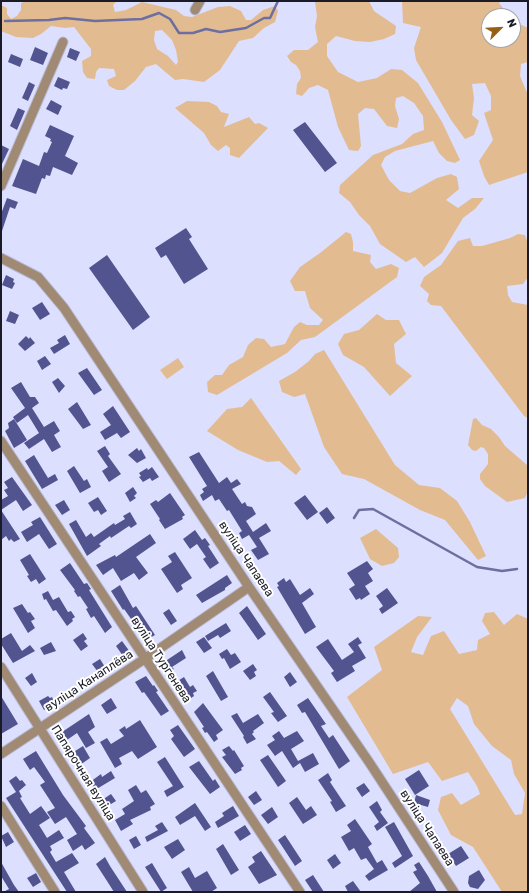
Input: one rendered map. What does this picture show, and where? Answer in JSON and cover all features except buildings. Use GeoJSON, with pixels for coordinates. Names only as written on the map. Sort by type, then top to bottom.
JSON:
{"type":"FeatureCollection","features":[{"type":"Feature","properties":{"kind":"street"},"geometry":{"type":"LineString","coordinates":[[195,10],[200,1]]}},
{"type":"Feature","properties":{"kind":"street"},"geometry":{"type":"LineString","coordinates":[[1,186],[63,42]]}},
{"type":"Feature","properties":{"kind":"street","name":"вуліца Чапаева"},"geometry":{"type":"LineString","coordinates":[[1,258],[38,277],[59,301],[249,587],[369,762],[454,892]]}},
{"type":"Feature","properties":{"kind":"street","name":"вуліца Тургенева"},"geometry":{"type":"LineString","coordinates":[[1,441],[300,892]]}},
{"type":"Feature","properties":{"kind":"street","name":"вуліца Канаплёва"},"geometry":{"type":"LineString","coordinates":[[1,754],[146,658],[249,587]]}},
{"type":"Feature","properties":{"kind":"street","name":"Папярочная вуліца"},"geometry":{"type":"LineString","coordinates":[[1,667],[144,892]]}},
{"type":"Feature","properties":{"kind":"street"},"geometry":{"type":"LineString","coordinates":[[1,806],[55,892]]}},
{"type":"Feature","properties":{"kind":"shaded area"},"geometry":{"type":"Polygon","coordinates":[[[26,1],[117,1],[113,5],[115,12],[126,10],[142,2],[176,10],[184,16],[192,17],[218,7],[230,6],[241,11],[246,20],[251,20],[263,10],[275,6],[278,11],[275,22],[264,28],[253,38],[239,41],[220,70],[204,82],[183,79],[175,80],[156,64],[146,67],[135,81],[124,90],[117,90],[109,86],[107,80],[116,76],[114,69],[99,68],[96,72],[95,79],[87,78],[83,72],[82,61],[91,56],[91,49],[74,27],[65,28],[51,26],[33,38],[16,37],[1,31],[1,5],[7,8],[7,14],[11,19],[17,16],[21,10],[21,3],[26,1]],[[162,30],[155,31],[154,40],[157,49],[168,56],[176,65],[178,62],[176,50],[172,40],[162,30]]]}},
{"type":"Feature","properties":{"kind":"shaded area"},"geometry":{"type":"Polygon","coordinates":[[[369,1],[374,11],[396,26],[395,34],[384,39],[370,42],[355,41],[336,36],[327,44],[327,56],[338,72],[358,82],[377,78],[391,69],[402,70],[418,83],[442,122],[460,160],[455,163],[447,161],[439,153],[433,141],[395,151],[385,157],[381,165],[389,180],[400,191],[410,193],[437,178],[451,174],[457,177],[459,189],[446,200],[458,208],[472,198],[484,198],[475,209],[463,218],[442,253],[424,267],[415,257],[406,262],[380,244],[370,226],[359,215],[350,202],[339,193],[340,185],[373,155],[402,144],[413,134],[424,130],[423,116],[414,103],[403,96],[396,98],[395,106],[399,119],[397,128],[387,126],[374,109],[365,108],[358,114],[361,146],[358,151],[349,150],[338,127],[328,90],[318,85],[309,88],[302,96],[296,94],[297,84],[301,78],[300,71],[287,56],[294,50],[308,50],[318,42],[315,27],[317,16],[315,2],[369,1]]]}},
{"type":"Feature","properties":{"kind":"shaded area"},"geometry":{"type":"Polygon","coordinates":[[[402,1],[502,1],[499,3],[503,8],[481,8],[481,48],[521,48],[521,25],[528,28],[528,62],[521,64],[520,76],[528,95],[528,172],[489,185],[479,161],[493,140],[484,113],[491,110],[491,96],[485,83],[472,84],[474,98],[472,115],[479,121],[474,135],[465,139],[451,120],[416,60],[414,48],[421,27],[403,23],[402,1]]]}},
{"type":"Feature","properties":{"kind":"shaded area"},"geometry":{"type":"Polygon","coordinates":[[[187,101],[209,102],[217,106],[221,112],[229,114],[224,127],[249,117],[255,124],[259,123],[268,128],[239,158],[230,155],[230,148],[226,145],[218,151],[211,145],[204,133],[175,108],[187,101]]]}},
{"type":"Feature","properties":{"kind":"shaded area"},"geometry":{"type":"Polygon","coordinates":[[[346,232],[351,234],[353,251],[371,255],[370,262],[376,269],[391,264],[399,268],[397,277],[315,337],[301,340],[287,353],[217,395],[208,392],[207,382],[215,375],[222,375],[229,365],[243,357],[248,345],[256,338],[264,339],[271,347],[285,344],[294,327],[300,322],[307,325],[319,325],[323,320],[310,308],[305,291],[295,291],[290,281],[300,267],[346,232]]]}},
{"type":"Feature","properties":{"kind":"shaded area"},"geometry":{"type":"Polygon","coordinates":[[[518,234],[525,235],[528,244],[528,277],[523,284],[507,286],[508,295],[512,302],[528,305],[528,418],[524,416],[441,306],[431,305],[427,301],[429,294],[420,286],[424,277],[441,265],[458,241],[470,238],[473,246],[482,246],[510,238],[518,234]]]}},
{"type":"Feature","properties":{"kind":"shaded area"},"geometry":{"type":"Polygon","coordinates":[[[377,314],[386,320],[399,320],[406,334],[394,344],[396,363],[412,376],[390,396],[364,367],[343,355],[338,344],[344,334],[359,330],[377,314]]]}},
{"type":"Feature","properties":{"kind":"shaded area"},"geometry":{"type":"Polygon","coordinates":[[[324,350],[395,465],[419,485],[440,488],[457,501],[470,522],[486,556],[478,560],[445,520],[420,510],[364,479],[342,474],[324,447],[305,394],[294,397],[282,392],[279,381],[295,372],[315,354],[324,350]]]}},
{"type":"Feature","properties":{"kind":"shaded area"},"geometry":{"type":"Polygon","coordinates":[[[178,358],[184,367],[167,379],[160,370],[178,358]]]}},
{"type":"Feature","properties":{"kind":"shaded area"},"geometry":{"type":"Polygon","coordinates":[[[251,398],[301,469],[296,475],[279,461],[267,462],[238,450],[207,431],[227,409],[242,407],[251,398]]]}},
{"type":"Feature","properties":{"kind":"shaded area"},"geometry":{"type":"Polygon","coordinates":[[[476,418],[482,425],[491,429],[505,446],[527,465],[528,491],[525,498],[507,502],[485,486],[480,479],[480,474],[488,464],[488,454],[484,448],[481,447],[476,451],[472,450],[468,445],[473,419],[476,418]]]}},
{"type":"Feature","properties":{"kind":"shaded area"},"geometry":{"type":"Polygon","coordinates":[[[376,529],[398,548],[399,557],[394,563],[382,566],[370,559],[360,538],[376,529]]]}},
{"type":"Feature","properties":{"kind":"shaded area"},"geometry":{"type":"Polygon","coordinates":[[[494,612],[504,625],[517,614],[528,619],[528,892],[502,892],[473,847],[451,835],[438,810],[441,797],[452,793],[461,805],[480,794],[468,772],[442,781],[428,762],[393,774],[347,697],[382,670],[374,647],[418,616],[432,617],[417,637],[411,652],[423,655],[431,636],[444,631],[459,654],[477,650],[478,640],[490,634],[482,621],[485,613],[494,612]],[[457,698],[450,709],[515,815],[522,814],[525,793],[514,774],[511,760],[492,746],[474,724],[468,706],[457,698]]]}},
{"type":"Feature","properties":{"kind":"waterway"},"geometry":{"type":"LineString","coordinates":[[5,21],[65,18],[95,21],[142,19],[159,13],[170,19],[179,33],[193,33],[206,29],[220,32],[246,28],[264,18],[270,18],[278,1]]}},
{"type":"Feature","properties":{"kind":"waterway"},"geometry":{"type":"LineString","coordinates":[[354,518],[359,510],[373,509],[477,567],[502,571],[517,569]]}}]}
